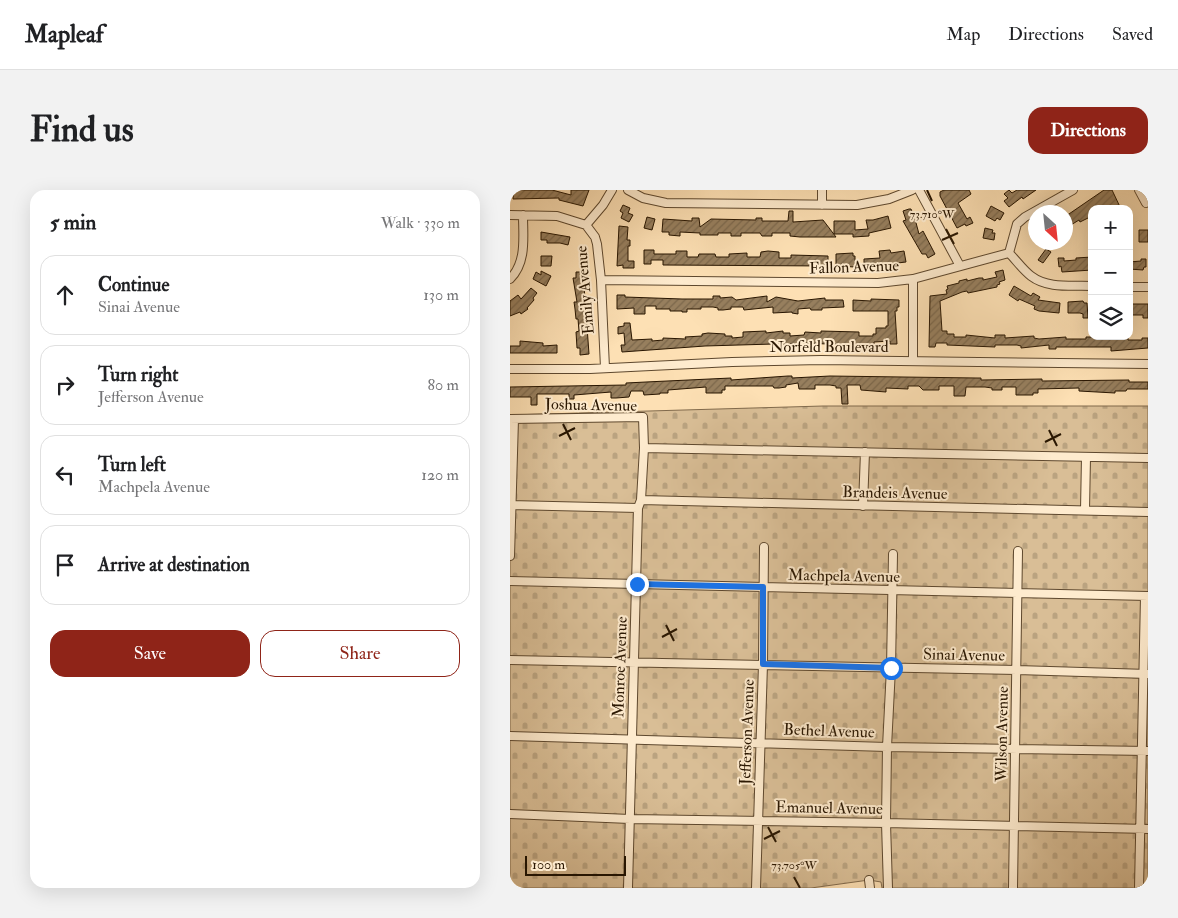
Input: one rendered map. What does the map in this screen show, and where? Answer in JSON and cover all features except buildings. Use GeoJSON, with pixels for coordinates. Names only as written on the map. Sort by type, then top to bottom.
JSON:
{"type":"FeatureCollection","features":[{"type":"Feature","properties":{"kind":"street","name":"Emily Avenue"},"geometry":{"type":"LineString","coordinates":[[605,368],[601,280],[597,244],[592,232],[586,225],[603,205],[612,190]]}},
{"type":"Feature","properties":{"kind":"street"},"geometry":{"type":"LineString","coordinates":[[628,190],[643,198],[666,203],[822,205],[871,204],[912,190]]}},
{"type":"Feature","properties":{"kind":"street"},"geometry":{"type":"LineString","coordinates":[[822,190],[822,205]]}},
{"type":"Feature","properties":{"kind":"street"},"geometry":{"type":"LineString","coordinates":[[919,190],[960,266]]}},
{"type":"Feature","properties":{"kind":"street"},"geometry":{"type":"LineString","coordinates":[[1073,190],[1025,217],[1017,224],[1009,253],[1031,276],[1044,283],[1088,286]]}},
{"type":"Feature","properties":{"kind":"street"},"geometry":{"type":"LineString","coordinates":[[1139,190],[1146,203]]}},
{"type":"Feature","properties":{"kind":"street"},"geometry":{"type":"LineString","coordinates":[[510,215],[557,216],[586,225]]}},
{"type":"Feature","properties":{"kind":"street"},"geometry":{"type":"LineString","coordinates":[[510,279],[516,273],[522,258],[523,215]]}},
{"type":"Feature","properties":{"kind":"street","name":"Fallon Avenue"},"geometry":{"type":"LineString","coordinates":[[601,280],[878,283],[913,279],[1009,253]]}},
{"type":"Feature","properties":{"kind":"street"},"geometry":{"type":"LineString","coordinates":[[913,279],[913,361]]}},
{"type":"Feature","properties":{"kind":"street"},"geometry":{"type":"LineString","coordinates":[[1133,287],[1148,287]]}},
{"type":"Feature","properties":{"kind":"street","name":"Norfeld Boulevard"},"geometry":{"type":"LineString","coordinates":[[510,369],[605,368],[821,360],[1148,364]]}},
{"type":"Feature","properties":{"kind":"street","name":"Joshua Avenue"},"geometry":{"type":"LineString","coordinates":[[512,419],[643,417],[644,448]]}},
{"type":"Feature","properties":{"kind":"street"},"geometry":{"type":"LineString","coordinates":[[510,556],[512,419]]}},
{"type":"Feature","properties":{"kind":"street"},"geometry":{"type":"LineString","coordinates":[[644,448],[1148,458]]}},
{"type":"Feature","properties":{"kind":"street","name":"Monroe Avenue"},"geometry":{"type":"LineString","coordinates":[[628,888],[634,662],[644,448]]}},
{"type":"Feature","properties":{"kind":"street"},"geometry":{"type":"LineString","coordinates":[[863,506],[865,452]]}},
{"type":"Feature","properties":{"kind":"street"},"geometry":{"type":"LineString","coordinates":[[1085,510],[1086,457]]}},
{"type":"Feature","properties":{"kind":"street","name":"Brandeis Avenue"},"geometry":{"type":"LineString","coordinates":[[510,505],[863,506],[1148,512]]}},
{"type":"Feature","properties":{"kind":"street","name":"Jefferson Avenue"},"geometry":{"type":"LineString","coordinates":[[756,888],[763,664],[764,547]]}},
{"type":"Feature","properties":{"kind":"street","name":"Wilson Avenue"},"geometry":{"type":"LineString","coordinates":[[1013,888],[1018,551]]}},
{"type":"Feature","properties":{"kind":"street"},"geometry":{"type":"LineString","coordinates":[[888,888],[886,822],[887,747],[891,668],[893,554]]}},
{"type":"Feature","properties":{"kind":"street","name":"Machpela Avenue"},"geometry":{"type":"LineString","coordinates":[[510,580],[1147,596]]}},
{"type":"Feature","properties":{"kind":"street"},"geometry":{"type":"LineString","coordinates":[[1139,888],[1144,829],[1147,596]]}},
{"type":"Feature","properties":{"kind":"street","name":"Sinai Avenue"},"geometry":{"type":"LineString","coordinates":[[510,660],[763,664],[1146,674]]}},
{"type":"Feature","properties":{"kind":"street","name":"Bethel Avenue"},"geometry":{"type":"LineString","coordinates":[[510,736],[887,747],[1145,751]]}},
{"type":"Feature","properties":{"kind":"street","name":"Emanuel Avenue"},"geometry":{"type":"LineString","coordinates":[[510,814],[630,819],[886,822],[1144,829]]}},
{"type":"Feature","properties":{"kind":"green space"},"geometry":{"type":"Polygon","coordinates":[[[823,406],[1148,406],[1148,888],[882,888],[881,882],[869,880],[811,888],[510,888],[510,415],[823,406]]]}},
{"type":"Feature","properties":{"kind":"route"},"geometry":{"type":"LineString","coordinates":[[637,584],[763,587],[763,664],[891,668]]}}]}
